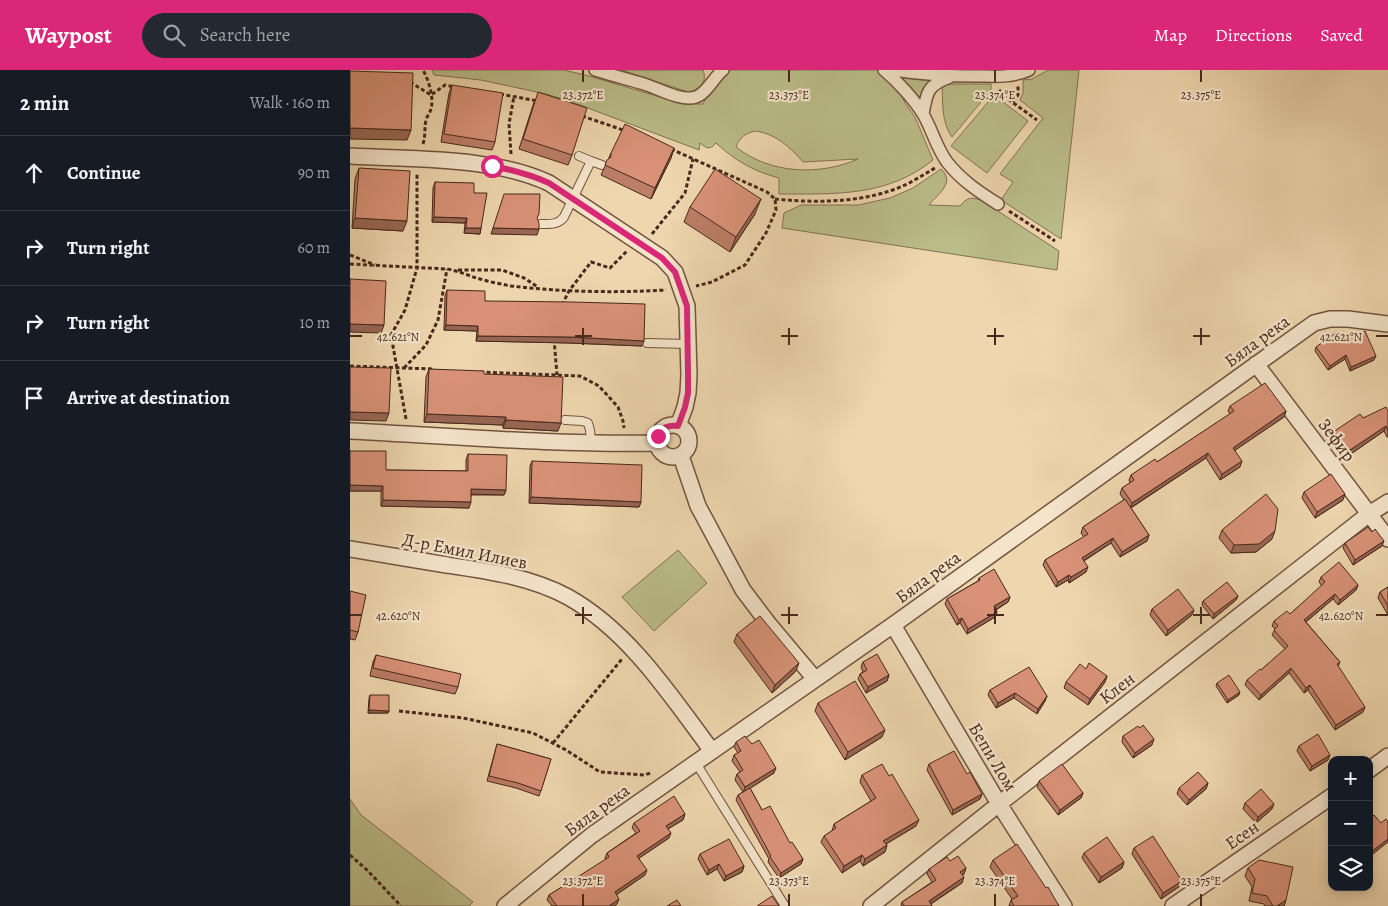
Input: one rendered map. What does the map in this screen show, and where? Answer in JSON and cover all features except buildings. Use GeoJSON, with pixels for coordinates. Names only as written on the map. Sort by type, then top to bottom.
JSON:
{"type":"FeatureCollection","features":[{"type":"Feature","properties":{"kind":"street"},"geometry":{"type":"LineString","coordinates":[[595,70],[644,84],[678,97],[689,98],[703,93],[723,70]]}},
{"type":"Feature","properties":{"kind":"street"},"geometry":{"type":"LineString","coordinates":[[884,70],[923,114],[947,162],[974,188],[998,204]]}},
{"type":"Feature","properties":{"kind":"street"},"geometry":{"type":"LineString","coordinates":[[893,70],[952,76],[1016,75],[1029,70]]}},
{"type":"Feature","properties":{"kind":"street"},"geometry":{"type":"LineString","coordinates":[[923,114],[930,88],[938,81],[952,76]]}},
{"type":"Feature","properties":{"kind":"street"},"geometry":{"type":"LineString","coordinates":[[350,156],[468,162],[533,176],[549,183],[662,258],[675,272],[687,306],[688,393],[678,426]]}},
{"type":"Feature","properties":{"kind":"street","name":"Бяла река"},"geometry":{"type":"LineString","coordinates":[[505,906],[592,835],[893,625],[1314,323],[1330,319],[1348,319],[1388,324]]}},
{"type":"Feature","properties":{"kind":"street","name":"Зефир"},"geometry":{"type":"LineString","coordinates":[[1256,364],[1388,539]]}},
{"type":"Feature","properties":{"kind":"street"},"geometry":{"type":"LineString","coordinates":[[678,426],[688,434],[689,446],[681,456],[668,457],[658,449],[658,436],[660,431],[666,427],[678,426]]}},
{"type":"Feature","properties":{"kind":"street"},"geometry":{"type":"LineString","coordinates":[[350,431],[591,443],[657,442]]}},
{"type":"Feature","properties":{"kind":"street"},"geometry":{"type":"LineString","coordinates":[[681,456],[698,506],[743,590],[815,679]]}},
{"type":"Feature","properties":{"kind":"street","name":"Клен"},"geometry":{"type":"LineString","coordinates":[[871,906],[1369,514],[1388,502]]}},
{"type":"Feature","properties":{"kind":"street","name":"Д-р Емил Илиев"},"geometry":{"type":"LineString","coordinates":[[350,549],[493,572],[531,582],[567,597],[598,617],[621,638],[676,702],[712,751]]}},
{"type":"Feature","properties":{"kind":"street","name":"Бепи Лом"},"geometry":{"type":"LineString","coordinates":[[893,625],[999,804],[1064,906]]}},
{"type":"Feature","properties":{"kind":"street"},"geometry":{"type":"LineString","coordinates":[[1373,767],[1388,756]]}},
{"type":"Feature","properties":{"kind":"street","name":"Есен"},"geometry":{"type":"LineString","coordinates":[[1173,906],[1328,799]]}},
{"type":"Feature","properties":{"kind":"lane"},"geometry":{"type":"LineString","coordinates":[[579,156],[602,165]]}},
{"type":"Feature","properties":{"kind":"lane"},"geometry":{"type":"LineString","coordinates":[[541,224],[556,224],[561,221],[591,161]]}},
{"type":"Feature","properties":{"kind":"lane"},"geometry":{"type":"LineString","coordinates":[[647,343],[688,344]]}},
{"type":"Feature","properties":{"kind":"lane"},"geometry":{"type":"LineString","coordinates":[[565,420],[582,420],[588,423],[591,443]]}},
{"type":"Feature","properties":{"kind":"lane"},"geometry":{"type":"LineString","coordinates":[[696,763],[785,906]]}},
{"type":"Feature","properties":{"kind":"path"},"geometry":{"type":"LineString","coordinates":[[409,434],[391,335],[405,310],[417,268],[417,160],[426,136],[426,121],[431,110],[428,81],[423,70]]}},
{"type":"Feature","properties":{"kind":"path"},"geometry":{"type":"LineString","coordinates":[[998,76],[997,83],[1000,92],[1037,120]]}},
{"type":"Feature","properties":{"kind":"path"},"geometry":{"type":"LineString","coordinates":[[512,170],[509,124],[514,96]]}},
{"type":"Feature","properties":{"kind":"path"},"geometry":{"type":"LineString","coordinates":[[561,308],[569,291],[591,262],[610,268],[636,240],[652,234],[685,193],[693,159]]}},
{"type":"Feature","properties":{"kind":"path"},"geometry":{"type":"LineString","coordinates":[[775,199],[817,201],[862,198],[881,194],[900,187],[947,162]]}},
{"type":"Feature","properties":{"kind":"path"},"geometry":{"type":"LineString","coordinates":[[998,204],[1055,241]]}},
{"type":"Feature","properties":{"kind":"path"},"geometry":{"type":"LineString","coordinates":[[350,255],[377,265]]}},
{"type":"Feature","properties":{"kind":"path"},"geometry":{"type":"LineString","coordinates":[[404,368],[426,345],[438,320],[447,269]]}},
{"type":"Feature","properties":{"kind":"path"},"geometry":{"type":"LineString","coordinates":[[455,270],[502,270],[524,278],[540,288]]}},
{"type":"Feature","properties":{"kind":"path"},"geometry":{"type":"LineString","coordinates":[[553,333],[557,375]]}},
{"type":"Feature","properties":{"kind":"path"},"geometry":{"type":"LineString","coordinates":[[350,366],[441,370]]}},
{"type":"Feature","properties":{"kind":"path"},"geometry":{"type":"LineString","coordinates":[[478,372],[580,376],[599,386],[618,407],[624,421],[625,443]]}},
{"type":"Feature","properties":{"kind":"path"},"geometry":{"type":"LineString","coordinates":[[494,381],[497,372]]}},
{"type":"Feature","properties":{"kind":"path"},"geometry":{"type":"LineString","coordinates":[[553,743],[630,648]]}},
{"type":"Feature","properties":{"kind":"path"},"geometry":{"type":"LineString","coordinates":[[399,711],[463,718],[533,733],[566,750],[600,772],[644,775],[652,773]]}},
{"type":"Feature","properties":{"kind":"path"},"geometry":{"type":"LineString","coordinates":[[350,856],[367,870],[402,906]]}},
{"type":"Feature","properties":{"kind":"green space"},"geometry":{"type":"Polygon","coordinates":[[[432,70],[564,70],[684,104],[703,104],[714,85],[731,70],[877,70],[900,92],[915,117],[933,160],[897,181],[879,187],[840,193],[779,194],[779,178],[745,165],[716,143],[712,147],[707,148],[700,143],[699,150],[546,94],[481,80],[434,75],[432,70]],[[756,131],[746,134],[741,138],[736,147],[764,163],[795,170],[827,168],[858,159],[803,162],[782,142],[756,131]]]}},
{"type":"Feature","properties":{"kind":"green space"},"geometry":{"type":"Polygon","coordinates":[[[621,70],[703,70],[704,78],[702,85],[688,92],[621,70]]]}},
{"type":"Feature","properties":{"kind":"green space"},"geometry":{"type":"Polygon","coordinates":[[[1048,70],[1079,70],[1061,239],[1001,200],[1013,182],[1000,174],[1043,118],[1020,100],[1023,93],[1023,80],[1032,79],[1048,70]]]}},
{"type":"Feature","properties":{"kind":"green space"},"geometry":{"type":"Polygon","coordinates":[[[899,76],[931,80],[923,88],[919,99],[910,86],[899,76]]]}},
{"type":"Feature","properties":{"kind":"green space"},"geometry":{"type":"Polygon","coordinates":[[[942,84],[991,84],[991,90],[952,137],[944,118],[942,84]]]}},
{"type":"Feature","properties":{"kind":"green space"},"geometry":{"type":"Polygon","coordinates":[[[994,95],[1028,121],[987,173],[951,146],[994,95]]]}},
{"type":"Feature","properties":{"kind":"green space"},"geometry":{"type":"Polygon","coordinates":[[[941,169],[946,176],[946,184],[929,205],[960,206],[969,198],[981,200],[1059,251],[1057,270],[782,228],[784,213],[801,205],[858,205],[890,198],[913,188],[941,169]]]}},
{"type":"Feature","properties":{"kind":"green space"},"geometry":{"type":"Polygon","coordinates":[[[678,550],[707,583],[654,631],[622,597],[678,550]]]}},
{"type":"Feature","properties":{"kind":"green space"},"geometry":{"type":"Polygon","coordinates":[[[350,799],[361,815],[473,902],[469,906],[350,906],[350,799]]]}},
{"type":"Feature","properties":{"kind":"route"},"geometry":{"type":"LineString","coordinates":[[492,166],[533,176],[549,183],[662,258],[675,272],[687,306],[688,393],[678,426],[666,427],[660,431],[658,436]]}}]}
